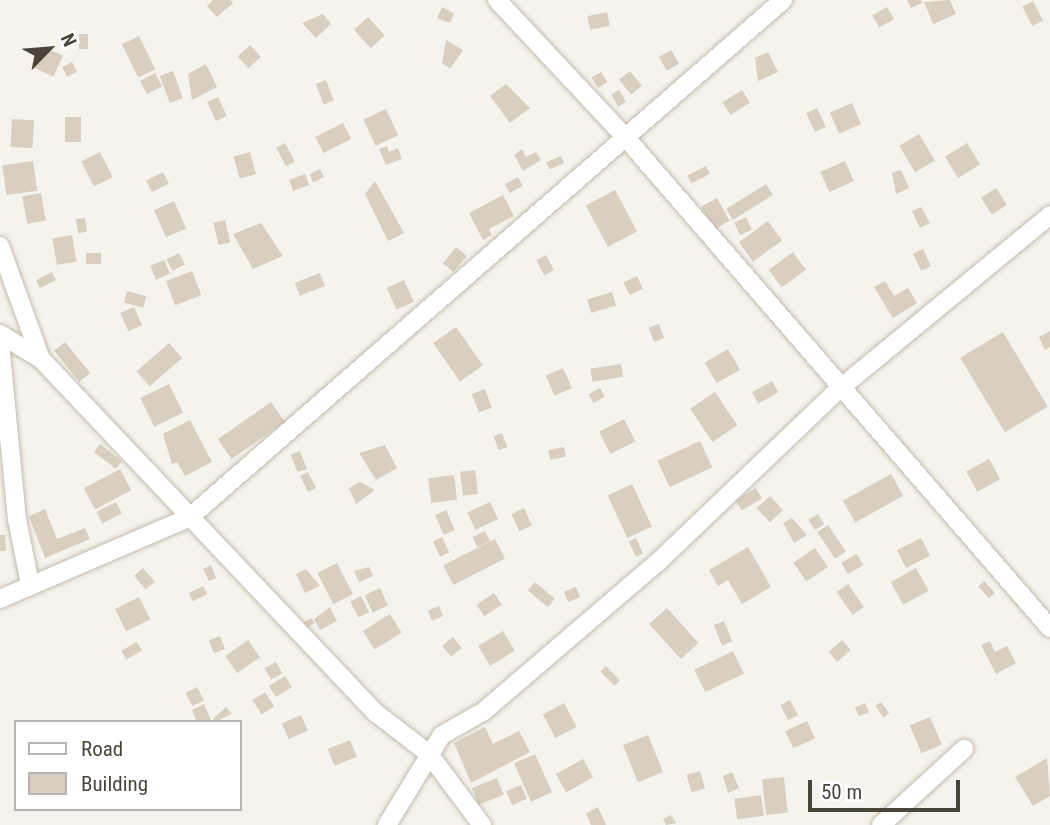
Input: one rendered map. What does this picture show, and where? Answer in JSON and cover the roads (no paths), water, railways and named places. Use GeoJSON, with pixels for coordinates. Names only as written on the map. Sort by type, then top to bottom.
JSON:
{"type":"FeatureCollection","features":[{"type":"Feature","properties":{"kind":"street"},"geometry":{"type":"LineString","coordinates":[[498,0],[626,138],[838,390],[1050,628]]}},
{"type":"Feature","properties":{"kind":"street"},"geometry":{"type":"LineString","coordinates":[[0,599],[190,517],[783,0]]}},
{"type":"Feature","properties":{"kind":"street"},"geometry":{"type":"LineString","coordinates":[[387,825],[442,735],[484,711],[657,562],[838,390],[1050,215]]}},
{"type":"Feature","properties":{"kind":"street"},"geometry":{"type":"LineString","coordinates":[[0,246],[41,359]]}},
{"type":"Feature","properties":{"kind":"street"},"geometry":{"type":"LineString","coordinates":[[0,334],[41,359],[376,713],[429,754],[482,825]]}},
{"type":"Feature","properties":{"kind":"street"},"geometry":{"type":"LineString","coordinates":[[0,343],[17,519],[30,584]]}},
{"type":"Feature","properties":{"kind":"street"},"geometry":{"type":"LineString","coordinates":[[881,825],[964,748]]}}]}
